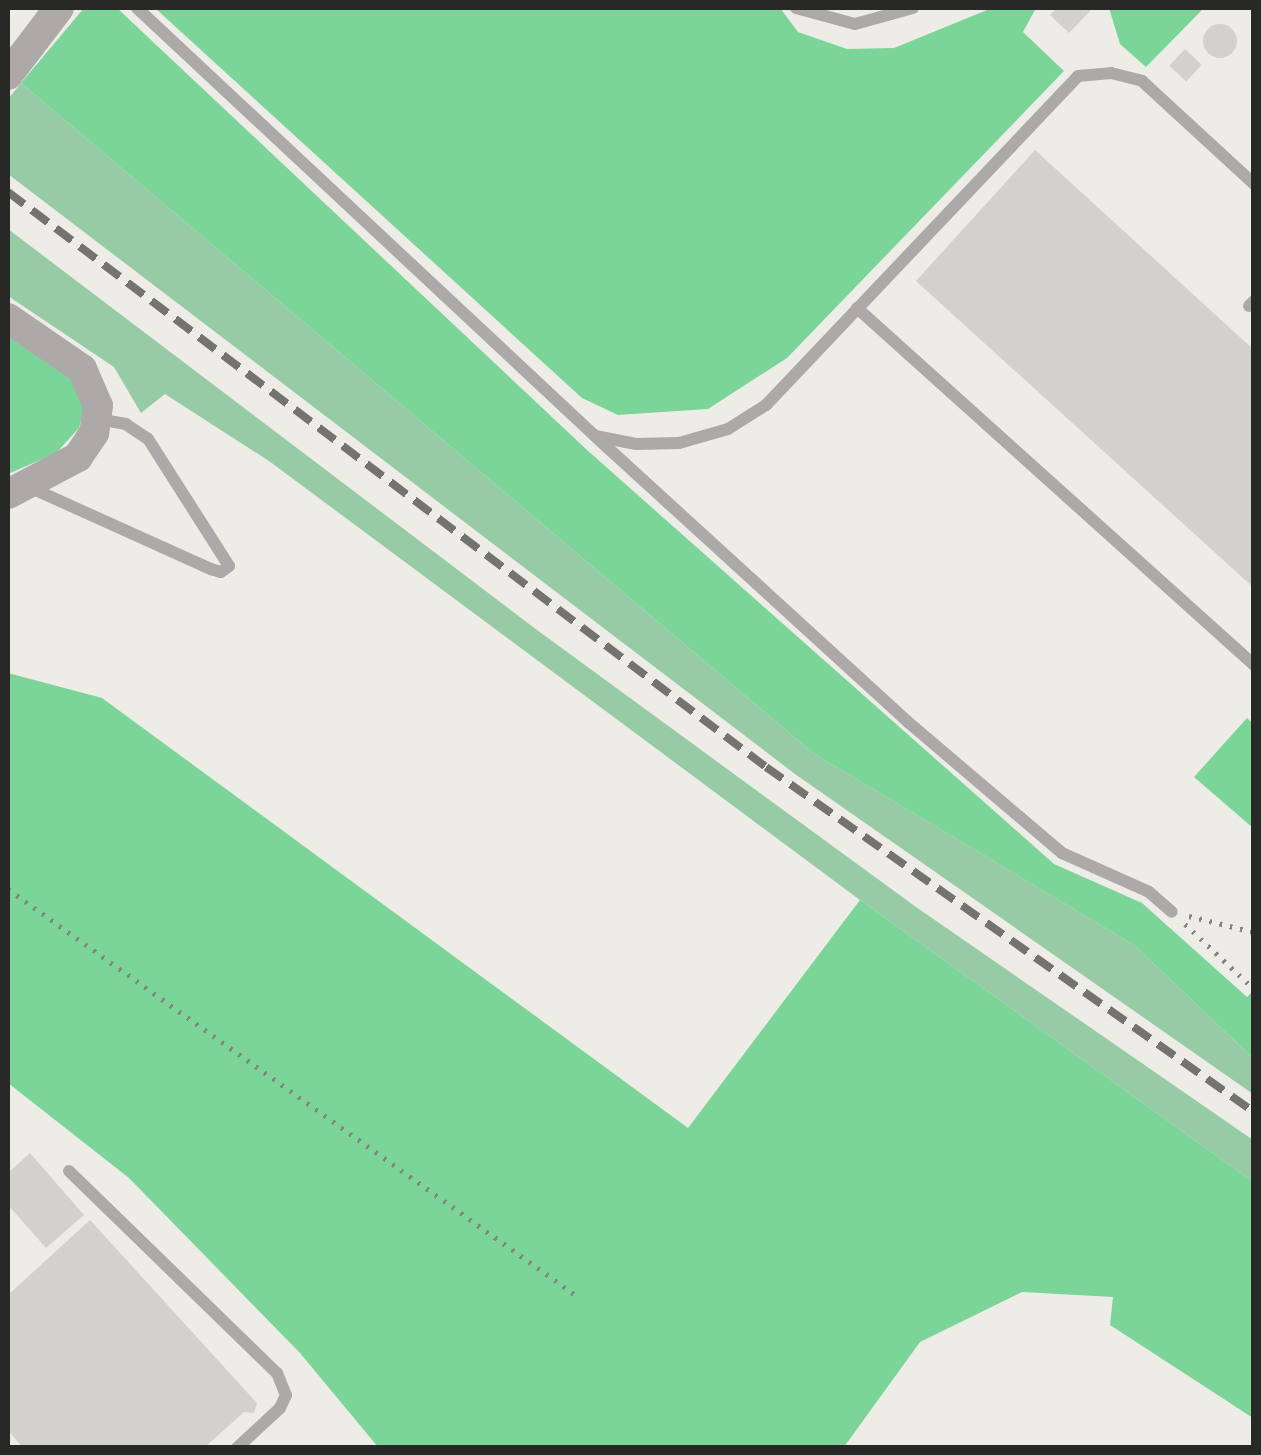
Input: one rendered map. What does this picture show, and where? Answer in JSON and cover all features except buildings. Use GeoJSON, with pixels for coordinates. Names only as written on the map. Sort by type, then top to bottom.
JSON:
{"type":"FeatureCollection","features":[{"type":"Feature","properties":{"kind":"street"},"geometry":{"type":"LineString","coordinates":[[8,75],[59,8]]}},
{"type":"Feature","properties":{"kind":"street"},"geometry":{"type":"LineString","coordinates":[[8,318],[82,370],[95,392],[98,419],[78,457],[16,490]]}},
{"type":"Feature","properties":{"kind":"lane"},"geometry":{"type":"LineString","coordinates":[[137,8],[908,722],[1062,853],[1149,892],[1172,912]]}},
{"type":"Feature","properties":{"kind":"lane"},"geometry":{"type":"LineString","coordinates":[[796,8],[854,24],[914,8]]}},
{"type":"Feature","properties":{"kind":"lane"},"geometry":{"type":"LineString","coordinates":[[596,436],[679,443],[728,429],[766,405],[1078,76],[1112,73],[1142,81],[1254,184]]}},
{"type":"Feature","properties":{"kind":"lane"},"geometry":{"type":"LineString","coordinates":[[857,308],[1254,665]]}},
{"type":"Feature","properties":{"kind":"lane"},"geometry":{"type":"LineString","coordinates":[[16,490],[211,569],[221,572],[228,566],[148,439],[126,424],[98,419]]}},
{"type":"Feature","properties":{"kind":"lane"},"geometry":{"type":"LineString","coordinates":[[70,1172],[277,1373],[286,1394],[280,1408],[236,1448]]}},
{"type":"Feature","properties":{"kind":"path"},"geometry":{"type":"LineString","coordinates":[[8,888],[577,1296]]}},
{"type":"Feature","properties":{"kind":"path"},"geometry":{"type":"LineString","coordinates":[[1172,912],[1254,932]]}},
{"type":"Feature","properties":{"kind":"path"},"geometry":{"type":"LineString","coordinates":[[1172,912],[1254,989]]}},
{"type":"Feature","properties":{"kind":"green space"},"geometry":{"type":"Polygon","coordinates":[[[84,8],[117,8],[587,450],[1054,864],[1142,903],[1247,997],[1253,991],[1253,1058],[1134,945],[813,753],[21,83],[84,8]]]}},
{"type":"Feature","properties":{"kind":"green space"},"geometry":{"type":"Polygon","coordinates":[[[155,8],[780,8],[798,32],[847,49],[894,48],[992,8],[1036,8],[1023,32],[1064,71],[787,358],[708,409],[618,415],[582,398],[155,8]]]}},
{"type":"Feature","properties":{"kind":"green space"},"geometry":{"type":"Polygon","coordinates":[[[1109,8],[1204,8],[1146,67],[1120,44],[1109,8]]]}},
{"type":"Feature","properties":{"kind":"green space"},"geometry":{"type":"Polygon","coordinates":[[[21,83],[813,753],[1134,945],[1253,1058],[1253,1094],[795,774],[8,174],[8,99],[21,83]]]}},
{"type":"Feature","properties":{"kind":"green space"},"geometry":{"type":"Polygon","coordinates":[[[8,229],[537,630],[916,907],[1253,1140],[1253,1182],[860,900],[269,461],[165,394],[141,413],[114,367],[8,296],[8,229]]]}},
{"type":"Feature","properties":{"kind":"green space"},"geometry":{"type":"Polygon","coordinates":[[[8,328],[62,365],[85,405],[79,428],[56,453],[8,474],[8,328]]]}},
{"type":"Feature","properties":{"kind":"green space"},"geometry":{"type":"Polygon","coordinates":[[[8,673],[102,698],[688,1128],[860,900],[1253,1182],[1253,1418],[1110,1325],[1113,1297],[1022,1292],[920,1342],[844,1447],[378,1447],[300,1353],[129,1178],[8,1083],[8,673]]]}},
{"type":"Feature","properties":{"kind":"green space"},"geometry":{"type":"Polygon","coordinates":[[[1247,718],[1253,724],[1253,828],[1194,777],[1247,718]]]}},
{"type":"Feature","properties":{"kind":"railway"},"geometry":{"type":"LineString","coordinates":[[8,192],[766,767],[1254,1112]]}}]}
